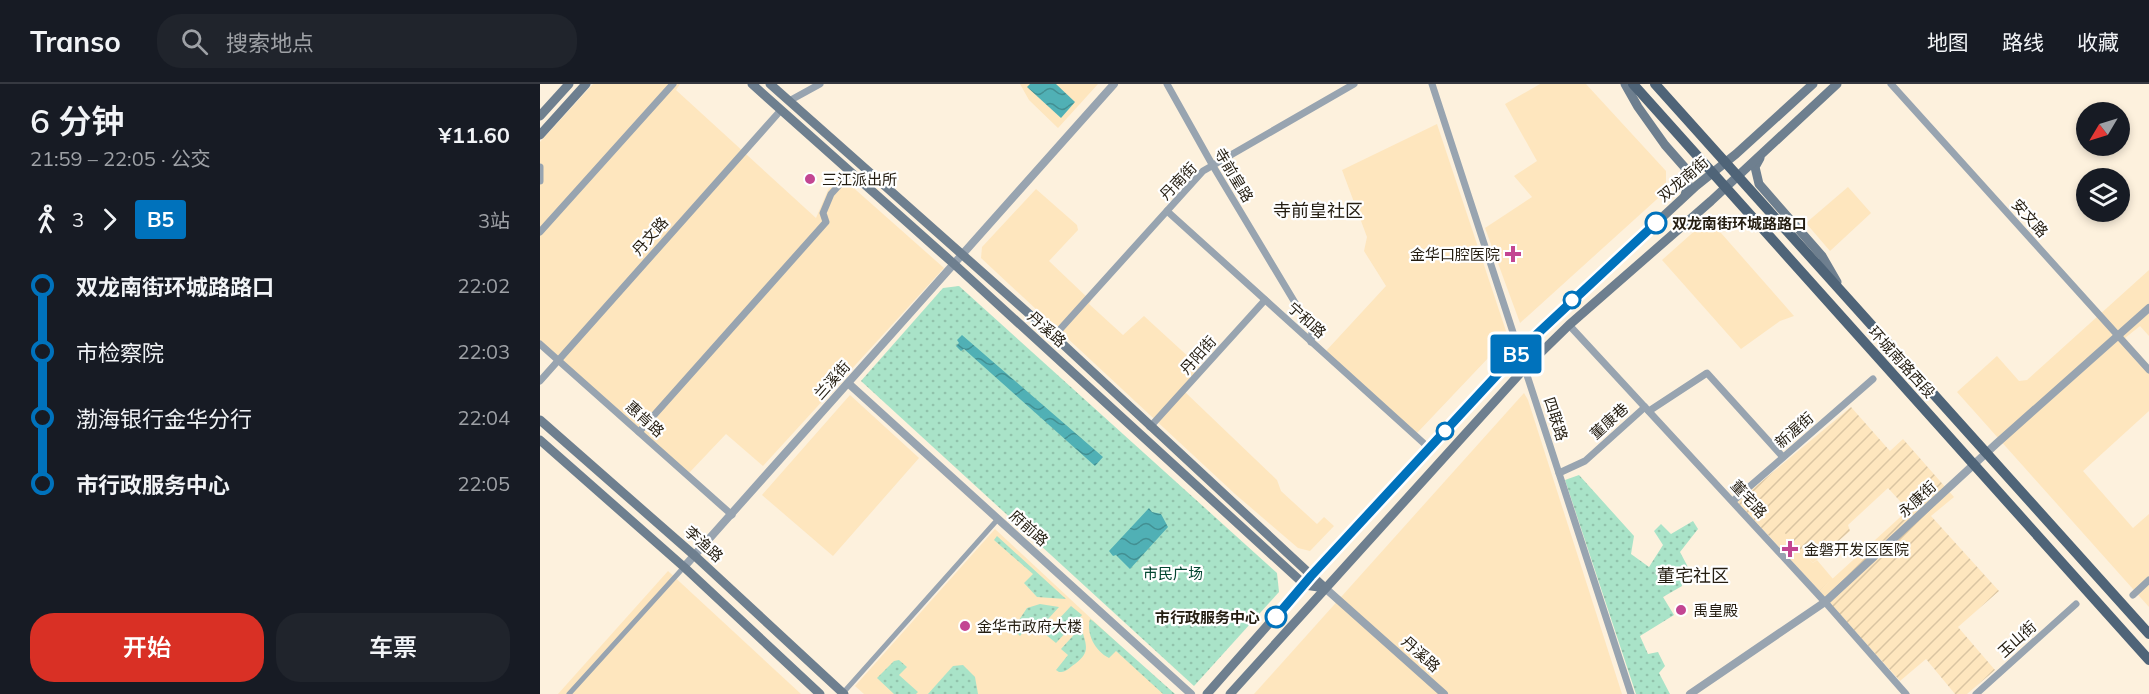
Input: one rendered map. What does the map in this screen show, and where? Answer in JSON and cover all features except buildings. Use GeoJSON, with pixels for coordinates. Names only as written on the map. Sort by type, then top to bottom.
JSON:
{"type":"FeatureCollection","features":[{"type":"Feature","properties":{"kind":"main road"},"geometry":{"type":"LineString","coordinates":[[540,116],[569,84]]}},
{"type":"Feature","properties":{"kind":"main road"},"geometry":{"type":"LineString","coordinates":[[540,135],[586,84]]}},
{"type":"Feature","properties":{"kind":"main road","name":"丹溪路"},"geometry":{"type":"LineString","coordinates":[[752,84],[954,264],[1305,585]]}},
{"type":"Feature","properties":{"kind":"main road","name":"丹溪路"},"geometry":{"type":"LineString","coordinates":[[770,84],[1054,336],[1325,588]]}},
{"type":"Feature","properties":{"kind":"main road"},"geometry":{"type":"LineString","coordinates":[[1625,84],[1665,145],[1687,170],[1688,186],[1685,197]]}},
{"type":"Feature","properties":{"kind":"main road","name":"环城南路西段"},"geometry":{"type":"LineString","coordinates":[[1633,84],[2149,660]]}},
{"type":"Feature","properties":{"kind":"main road","name":"环城南路西段"},"geometry":{"type":"LineString","coordinates":[[1655,84],[2149,634]]}},
{"type":"Feature","properties":{"kind":"main road","name":"双龙南街"},"geometry":{"type":"LineString","coordinates":[[1207,694],[1311,576],[1520,350],[1685,197],[1813,84]]}},
{"type":"Feature","properties":{"kind":"main road"},"geometry":{"type":"LineString","coordinates":[[1230,694],[1525,368],[1569,325],[1837,84]]}},
{"type":"Feature","properties":{"kind":"main road"},"geometry":{"type":"LineString","coordinates":[[1763,152],[1755,167],[1760,184],[1822,256],[1842,293]]}},
{"type":"Feature","properties":{"kind":"main road","name":"李渔路"},"geometry":{"type":"LineString","coordinates":[[540,420],[695,556],[843,693]]}},
{"type":"Feature","properties":{"kind":"main road","name":"李渔路"},"geometry":{"type":"LineString","coordinates":[[540,440],[684,567],[820,694]]}},
{"type":"Feature","properties":{"kind":"main road"},"geometry":{"type":"LineString","coordinates":[[1305,585],[1325,588]]}},
{"type":"Feature","properties":{"kind":"street"},"geometry":{"type":"LineString","coordinates":[[540,232],[673,84]]}},
{"type":"Feature","properties":{"kind":"street"},"geometry":{"type":"LineString","coordinates":[[789,101],[819,84]]}},
{"type":"Feature","properties":{"kind":"street","name":"兰溪街"},"geometry":{"type":"LineString","coordinates":[[569,694],[732,515],[1114,84]]}},
{"type":"Feature","properties":{"kind":"street","name":"寺前皇路"},"geometry":{"type":"LineString","coordinates":[[1167,84],[1213,166],[1312,331],[1311,342]]}},
{"type":"Feature","properties":{"kind":"street","name":"丹南街"},"geometry":{"type":"LineString","coordinates":[[1054,336],[1203,171],[1354,84]]}},
{"type":"Feature","properties":{"kind":"street","name":"四联路"},"geometry":{"type":"LineString","coordinates":[[1432,84],[1631,694]]}},
{"type":"Feature","properties":{"kind":"street","name":"安文路"},"geometry":{"type":"LineString","coordinates":[[1891,84],[2149,370]]}},
{"type":"Feature","properties":{"kind":"street","name":"丹文路"},"geometry":{"type":"LineString","coordinates":[[540,381],[781,110]]}},
{"type":"Feature","properties":{"kind":"street"},"geometry":{"type":"LineString","coordinates":[[540,167],[540,181]]}},
{"type":"Feature","properties":{"kind":"street"},"geometry":{"type":"LineString","coordinates":[[639,432],[826,222],[823,213],[831,194],[851,172]]}},
{"type":"Feature","properties":{"kind":"street","name":"宁和路"},"geometry":{"type":"LineString","coordinates":[[1167,211],[1429,448]]}},
{"type":"Feature","properties":{"kind":"street","name":"丹阳街"},"geometry":{"type":"LineString","coordinates":[[1150,427],[1265,300]]}},
{"type":"Feature","properties":{"kind":"street","name":"永康街"},"geometry":{"type":"LineString","coordinates":[[1690,694],[1825,602],[1985,453],[2149,308]]}},
{"type":"Feature","properties":{"kind":"street","name":"董宅路"},"geometry":{"type":"LineString","coordinates":[[1569,325],[1733,501],[1906,694]]}},
{"type":"Feature","properties":{"kind":"street","name":"惠肯路"},"geometry":{"type":"LineString","coordinates":[[540,344],[732,515]]}},
{"type":"Feature","properties":{"kind":"street","name":"董康巷"},"geometry":{"type":"LineString","coordinates":[[1559,473],[1585,461],[1647,409],[1707,373],[1783,457]]}},
{"type":"Feature","properties":{"kind":"street","name":"新渥街"},"geometry":{"type":"LineString","coordinates":[[1733,501],[1873,379]]}},
{"type":"Feature","properties":{"kind":"street","name":"府前路"},"geometry":{"type":"LineString","coordinates":[[848,382],[1191,694]]}},
{"type":"Feature","properties":{"kind":"street"},"geometry":{"type":"LineString","coordinates":[[843,693],[998,519]]}},
{"type":"Feature","properties":{"kind":"street"},"geometry":{"type":"LineString","coordinates":[[2133,595],[2149,580]]}},
{"type":"Feature","properties":{"kind":"street","name":"丹溪路"},"geometry":{"type":"LineString","coordinates":[[1325,588],[1444,694]]}},
{"type":"Feature","properties":{"kind":"street","name":"玉山街"},"geometry":{"type":"LineString","coordinates":[[1976,694],[2076,604]]}},
{"type":"Feature","properties":{"kind":"shaded area"},"geometry":{"type":"Polygon","coordinates":[[[593,84],[680,84],[676,90],[816,218],[828,190],[839,175],[944,268],[763,466],[726,434],[689,473],[540,340],[540,142],[593,84]]]}},
{"type":"Feature","properties":{"kind":"shaded area"},"geometry":{"type":"Polygon","coordinates":[[[1020,84],[1098,84],[1058,128],[1029,100],[1020,84]]]}},
{"type":"Feature","properties":{"kind":"shaded area"},"geometry":{"type":"Polygon","coordinates":[[[1540,84],[1586,84],[1666,171],[1666,191],[1520,323],[1485,228],[1532,197],[1514,176],[1537,161],[1505,104],[1540,84]]]}},
{"type":"Feature","properties":{"kind":"shaded area"},"geometry":{"type":"Polygon","coordinates":[[[1437,124],[1508,337],[1417,433],[1326,351],[1386,286],[1364,251],[1367,237],[1342,170],[1437,124]]]}},
{"type":"Feature","properties":{"kind":"shaded area"},"geometry":{"type":"Polygon","coordinates":[[[1848,187],[1871,213],[1830,251],[1806,223],[1848,187]]]}},
{"type":"Feature","properties":{"kind":"shaded area"},"geometry":{"type":"Polygon","coordinates":[[[1036,189],[1077,225],[1078,230],[1049,261],[1091,301],[1089,304],[1123,335],[1144,316],[1204,371],[1185,392],[1277,480],[1281,491],[1317,524],[1324,517],[1334,526],[1310,551],[1298,548],[1235,494],[981,258],[982,247],[1036,189]]]}},
{"type":"Feature","properties":{"kind":"shaded area"},"geometry":{"type":"Polygon","coordinates":[[[1714,225],[1794,316],[1780,321],[1741,349],[1662,260],[1699,227],[1714,225]]]}},
{"type":"Feature","properties":{"kind":"shaded area"},"geometry":{"type":"Polygon","coordinates":[[[2149,270],[2149,336],[2140,326],[2125,338],[2149,365],[2149,411],[2083,471],[2133,528],[2149,514],[2149,607],[1957,392],[1997,356],[2019,381],[2027,380],[2149,270]]]}},
{"type":"Feature","properties":{"kind":"shaded area"},"geometry":{"type":"Polygon","coordinates":[[[1524,393],[1622,694],[1254,694],[1524,393]]]}},
{"type":"Feature","properties":{"kind":"shaded area"},"geometry":{"type":"Polygon","coordinates":[[[850,395],[919,458],[833,556],[762,495],[850,395]]]}},
{"type":"Feature","properties":{"kind":"shaded area"},"geometry":{"type":"Polygon","coordinates":[[[1851,407],[1890,451],[1903,439],[1954,497],[1931,516],[1999,591],[1958,627],[1995,670],[1967,694],[1955,694],[1926,659],[1900,681],[1819,591],[1908,510],[1888,488],[1848,525],[1850,531],[1813,563],[1781,529],[1770,537],[1737,502],[1851,407]]]}},
{"type":"Feature","properties":{"kind":"shaded area","name":"金磐开发区医院"},"geometry":{"type":"Polygon","coordinates":[[[1781,528],[1813,563],[1817,560],[1833,579],[1819,591],[1770,537],[1781,528]]]}},
{"type":"Feature","properties":{"kind":"shaded area"},"geometry":{"type":"Polygon","coordinates":[[[995,529],[1172,694],[864,694],[855,686],[995,529]]]}},
{"type":"Feature","properties":{"kind":"shaded area"},"geometry":{"type":"Polygon","coordinates":[[[668,571],[801,694],[558,694],[668,571]]]}},
{"type":"Feature","properties":{"kind":"green space","name":"市民广场"},"geometry":{"type":"Polygon","coordinates":[[[959,286],[1277,573],[1279,592],[1194,686],[861,381],[943,288],[959,286]]]}},
{"type":"Feature","properties":{"kind":"green space"},"geometry":{"type":"Polygon","coordinates":[[[1579,475],[1634,536],[1631,554],[1649,567],[1663,545],[1654,531],[1661,524],[1671,534],[1693,521],[1698,529],[1680,552],[1690,571],[1681,578],[1682,586],[1663,597],[1674,615],[1640,636],[1648,654],[1658,652],[1665,666],[1659,673],[1670,694],[1636,694],[1565,480],[1579,475]]]}},
{"type":"Feature","properties":{"kind":"green space"},"geometry":{"type":"Polygon","coordinates":[[[997,536],[1066,599],[1037,597],[1024,583],[1033,574],[994,540],[997,536]]]}},
{"type":"Feature","properties":{"kind":"green space"},"geometry":{"type":"Polygon","coordinates":[[[1040,604],[1059,607],[1039,629],[1031,622],[1020,636],[1015,626],[1027,608],[1040,604]]]}},
{"type":"Feature","properties":{"kind":"green space"},"geometry":{"type":"Polygon","coordinates":[[[1071,606],[1082,615],[1056,643],[1045,634],[1071,606]]]}},
{"type":"Feature","properties":{"kind":"green space"},"geometry":{"type":"Polygon","coordinates":[[[1090,619],[1175,694],[1163,694],[1116,651],[1109,658],[1104,655],[1093,642],[1089,630],[1090,619]]]}},
{"type":"Feature","properties":{"kind":"green space"},"geometry":{"type":"Polygon","coordinates":[[[1081,627],[1086,645],[1085,653],[1069,669],[1059,672],[1056,670],[1068,655],[1061,649],[1081,627]]]}},
{"type":"Feature","properties":{"kind":"green space"},"geometry":{"type":"Polygon","coordinates":[[[899,660],[907,667],[899,675],[918,692],[916,694],[894,694],[877,678],[894,661],[899,660]]]}},
{"type":"Feature","properties":{"kind":"green space"},"geometry":{"type":"Polygon","coordinates":[[[963,665],[975,677],[978,694],[928,694],[953,666],[963,665]]]}},
{"type":"Feature","properties":{"kind":"water"},"geometry":{"type":"Polygon","coordinates":[[[1030,84],[1056,84],[1075,102],[1061,118],[1027,87],[1030,84]]]}},
{"type":"Feature","properties":{"kind":"water"},"geometry":{"type":"Polygon","coordinates":[[[962,335],[1103,457],[1095,466],[964,349],[961,351],[956,346],[959,343],[957,340],[962,335]]]}},
{"type":"Feature","properties":{"kind":"water"},"geometry":{"type":"Polygon","coordinates":[[[1149,508],[1152,512],[1161,514],[1168,527],[1130,569],[1109,551],[1149,508]]]}},
{"type":"Feature","properties":{"kind":"bus line","name":"B5"},"geometry":{"type":"LineString","coordinates":[[1276,617],[1311,576],[1520,350],[1656,223]]}},
{"type":"Feature","properties":{"kind":"place","name":"三江派出所"},"geometry":{"type":"Point","coordinates":[810,179]}},
{"type":"Feature","properties":{"kind":"place","name":"双龙南街环城路路口"},"geometry":{"type":"Point","coordinates":[1656,223]}},
{"type":"Feature","properties":{"kind":"place","name":"金华口腔医院"},"geometry":{"type":"Point","coordinates":[1513,254]}},
{"type":"Feature","properties":{"kind":"place","name":"金磐开发区医院"},"geometry":{"type":"Point","coordinates":[1790,549]}},
{"type":"Feature","properties":{"kind":"place","name":"禹皇殿"},"geometry":{"type":"Point","coordinates":[1681,610]}},
{"type":"Feature","properties":{"kind":"place","name":"市行政服务中心"},"geometry":{"type":"Point","coordinates":[1276,617]}},
{"type":"Feature","properties":{"kind":"place","name":"金华市政府大楼"},"geometry":{"type":"Point","coordinates":[965,626]}},
{"type":"Feature","properties":{"kind":"district","name":"寺前皇社区"},"geometry":{"type":"Point","coordinates":[1318,210]}},
{"type":"Feature","properties":{"kind":"district","name":"董宅社区"},"geometry":{"type":"Point","coordinates":[1693,575]}}]}
